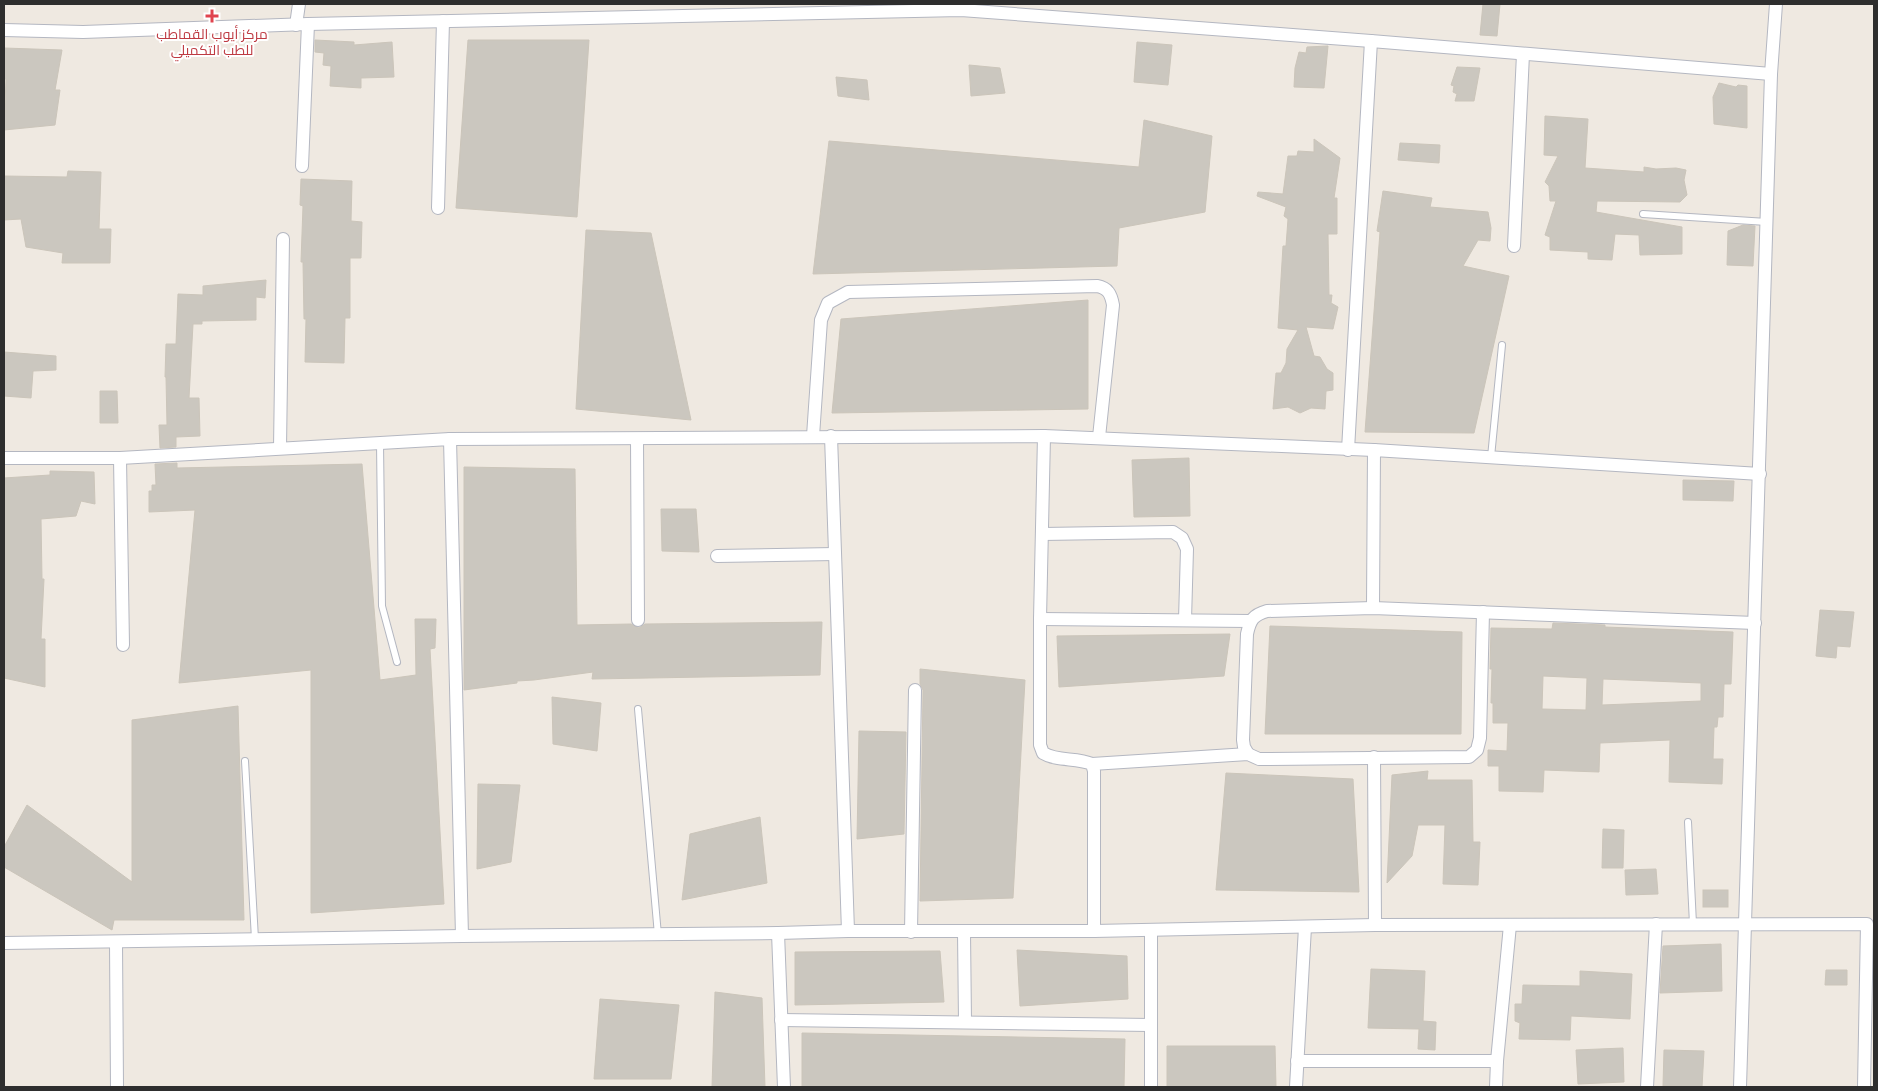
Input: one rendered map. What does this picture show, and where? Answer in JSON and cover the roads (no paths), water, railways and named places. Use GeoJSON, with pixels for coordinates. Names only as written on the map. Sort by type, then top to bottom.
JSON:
{"type":"FeatureCollection","features":[{"type":"Feature","properties":{"kind":"street"},"geometry":{"type":"LineString","coordinates":[[299,4],[302,24],[302,166]]}},
{"type":"Feature","properties":{"kind":"street"},"geometry":{"type":"LineString","coordinates":[[1740,1087],[1771,74],[1776,4]]}},
{"type":"Feature","properties":{"kind":"street"},"geometry":{"type":"LineString","coordinates":[[4,30],[83,32],[302,24],[962,7],[1771,74]]}},
{"type":"Feature","properties":{"kind":"street"},"geometry":{"type":"LineString","coordinates":[[438,208],[443,21]]}},
{"type":"Feature","properties":{"kind":"street"},"geometry":{"type":"LineString","coordinates":[[1348,450],[1371,41]]}},
{"type":"Feature","properties":{"kind":"street"},"geometry":{"type":"LineString","coordinates":[[1514,246],[1523,54]]}},
{"type":"Feature","properties":{"kind":"street"},"geometry":{"type":"LineString","coordinates":[[280,448],[283,239]]}},
{"type":"Feature","properties":{"kind":"street"},"geometry":{"type":"LineString","coordinates":[[813,436],[820,320],[828,303],[848,292],[1097,286],[1104,288],[1111,294],[1113,305],[1099,437]]}},
{"type":"Feature","properties":{"kind":"street"},"geometry":{"type":"LineString","coordinates":[[831,436],[848,931]]}},
{"type":"Feature","properties":{"kind":"street"},"geometry":{"type":"LineString","coordinates":[[4,458],[120,458],[450,439],[1044,436],[1374,450],[1760,474]]}},
{"type":"Feature","properties":{"kind":"street"},"geometry":{"type":"LineString","coordinates":[[1044,436],[1040,619],[1040,745],[1043,753],[1050,758],[1084,760],[1092,764],[1248,754],[1259,759],[1469,757],[1477,750],[1480,738],[1483,612]]}},
{"type":"Feature","properties":{"kind":"street"},"geometry":{"type":"LineString","coordinates":[[450,439],[462,936]]}},
{"type":"Feature","properties":{"kind":"street"},"geometry":{"type":"LineString","coordinates":[[637,439],[638,620]]}},
{"type":"Feature","properties":{"kind":"street"},"geometry":{"type":"LineString","coordinates":[[1373,608],[1374,450]]}},
{"type":"Feature","properties":{"kind":"street"},"geometry":{"type":"LineString","coordinates":[[120,458],[123,645]]}},
{"type":"Feature","properties":{"kind":"street"},"geometry":{"type":"LineString","coordinates":[[1042,534],[1173,532],[1182,538],[1186,549],[1185,620]]}},
{"type":"Feature","properties":{"kind":"street"},"geometry":{"type":"LineString","coordinates":[[717,556],[835,554]]}},
{"type":"Feature","properties":{"kind":"street"},"geometry":{"type":"LineString","coordinates":[[1248,754],[1243,740],[1246,634],[1250,621],[1257,614],[1267,611],[1373,608],[1755,623]]}},
{"type":"Feature","properties":{"kind":"street"},"geometry":{"type":"LineString","coordinates":[[1040,619],[1250,621]]}},
{"type":"Feature","properties":{"kind":"street"},"geometry":{"type":"LineString","coordinates":[[911,932],[915,690]]}},
{"type":"Feature","properties":{"kind":"street"},"geometry":{"type":"LineString","coordinates":[[1374,757],[1375,925]]}},
{"type":"Feature","properties":{"kind":"street"},"geometry":{"type":"LineString","coordinates":[[1092,764],[1094,771],[1094,931]]}},
{"type":"Feature","properties":{"kind":"street"},"geometry":{"type":"LineString","coordinates":[[1647,1087],[1656,924]]}},
{"type":"Feature","properties":{"kind":"street"},"geometry":{"type":"LineString","coordinates":[[4,943],[462,936],[778,934],[848,931],[1094,931],[1375,925],[1871,924],[1864,1087]]}},
{"type":"Feature","properties":{"kind":"street"},"geometry":{"type":"LineString","coordinates":[[1496,1087],[1510,925]]}},
{"type":"Feature","properties":{"kind":"street"},"geometry":{"type":"LineString","coordinates":[[1296,1087],[1305,927]]}},
{"type":"Feature","properties":{"kind":"street"},"geometry":{"type":"LineString","coordinates":[[1151,930],[1151,1087]]}},
{"type":"Feature","properties":{"kind":"street"},"geometry":{"type":"LineString","coordinates":[[964,932],[965,1022]]}},
{"type":"Feature","properties":{"kind":"street"},"geometry":{"type":"LineString","coordinates":[[778,934],[784,1087]]}},
{"type":"Feature","properties":{"kind":"street"},"geometry":{"type":"LineString","coordinates":[[116,942],[116,1087]]}},
{"type":"Feature","properties":{"kind":"street"},"geometry":{"type":"LineString","coordinates":[[781,1020],[1151,1025]]}},
{"type":"Feature","properties":{"kind":"street"},"geometry":{"type":"LineString","coordinates":[[1297,1061],[1497,1061]]}},
{"type":"Feature","properties":{"kind":"lane"},"geometry":{"type":"LineString","coordinates":[[1643,214],[1767,222]]}},
{"type":"Feature","properties":{"kind":"lane"},"geometry":{"type":"LineString","coordinates":[[1491,457],[1502,345]]}},
{"type":"Feature","properties":{"kind":"lane"},"geometry":{"type":"LineString","coordinates":[[380,442],[382,606],[398,662]]}},
{"type":"Feature","properties":{"kind":"lane"},"geometry":{"type":"LineString","coordinates":[[638,710],[658,935]]}},
{"type":"Feature","properties":{"kind":"lane"},"geometry":{"type":"LineString","coordinates":[[246,761],[255,940]]}},
{"type":"Feature","properties":{"kind":"lane"},"geometry":{"type":"LineString","coordinates":[[1688,822],[1693,924]]}},
{"type":"Feature","properties":{"kind":"place","name":"مركز أيوب القماطب للطب التكميلي"},"geometry":{"type":"Point","coordinates":[212,16]}}]}
